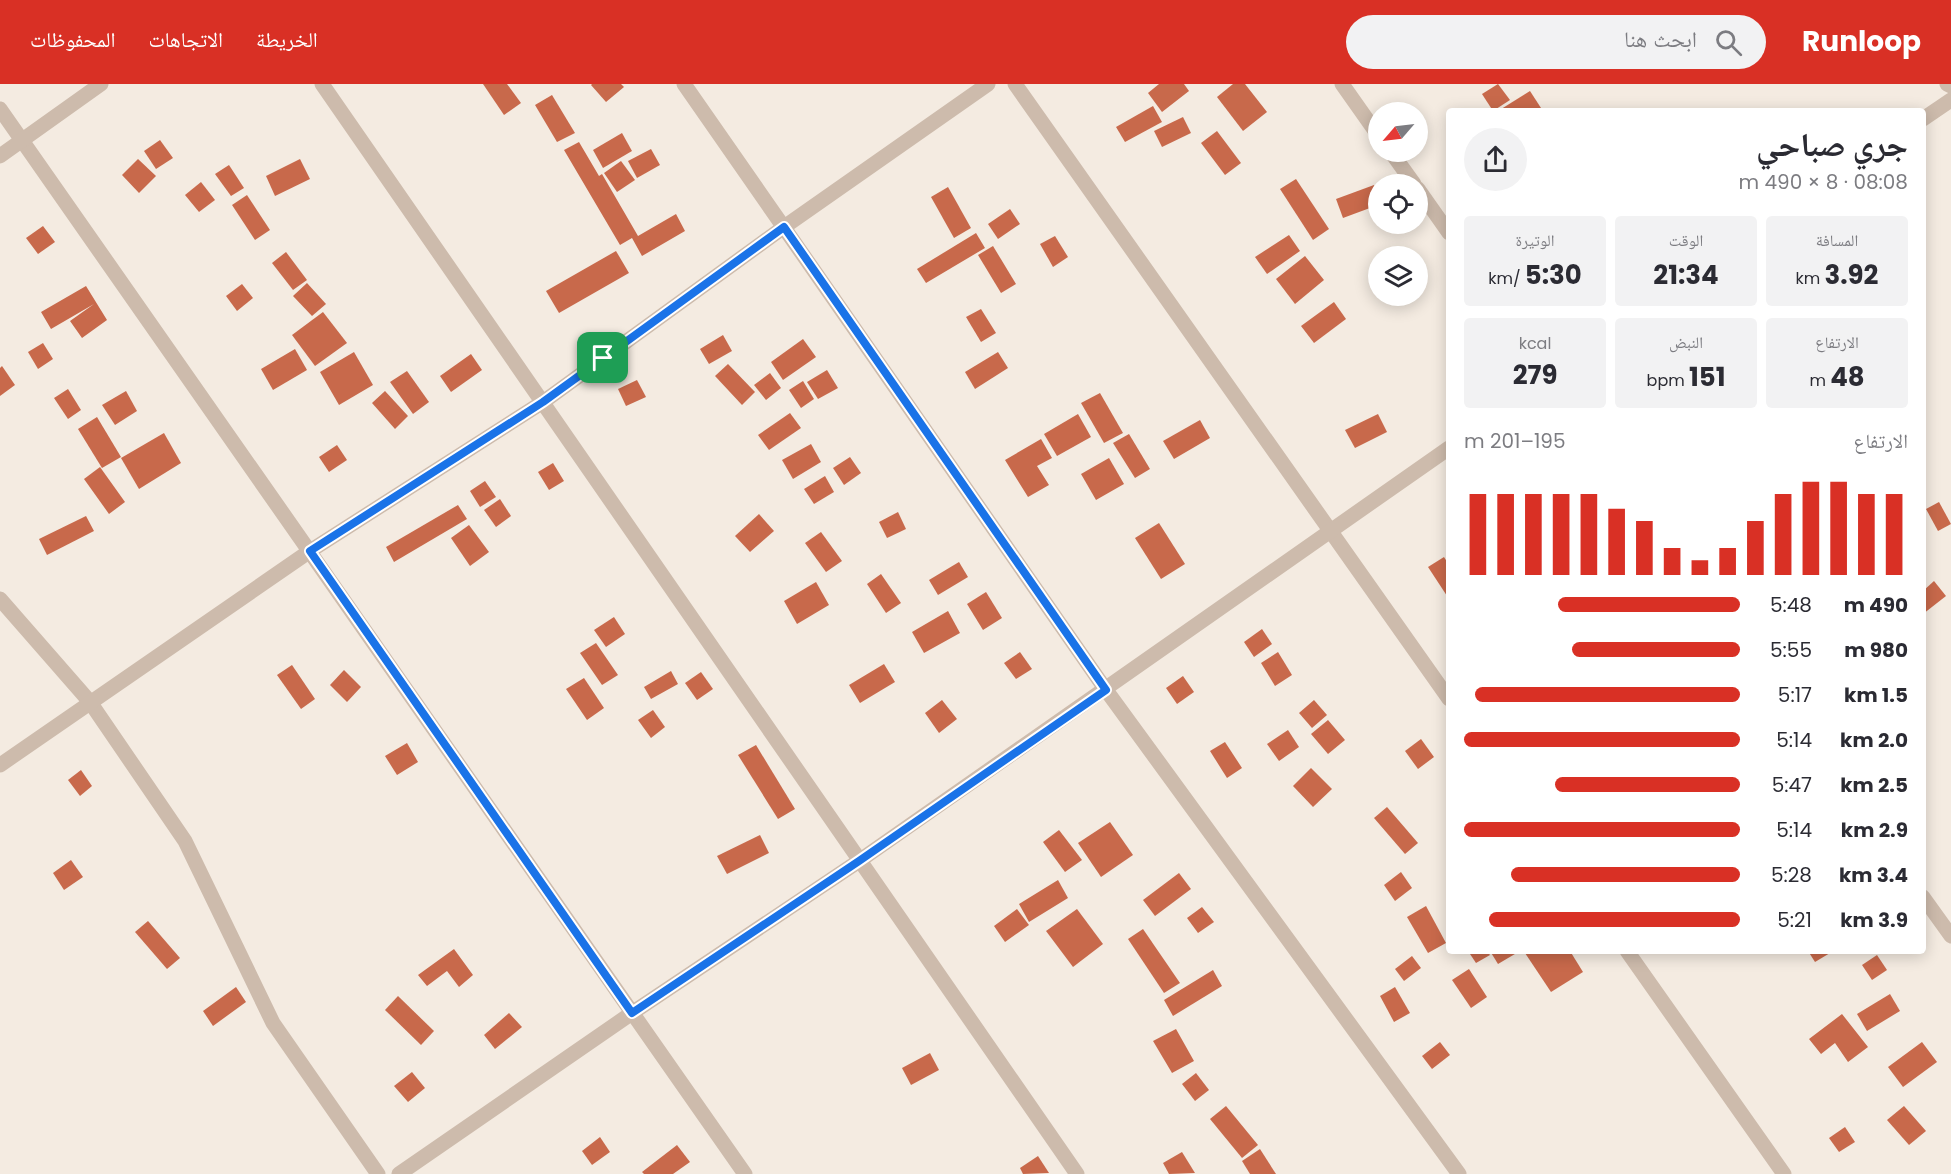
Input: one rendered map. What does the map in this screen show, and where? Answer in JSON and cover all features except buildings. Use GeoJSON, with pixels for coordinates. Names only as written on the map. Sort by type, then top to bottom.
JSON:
{"type":"FeatureCollection","features":[{"type":"Feature","properties":{"kind":"street"},"geometry":{"type":"LineString","coordinates":[[0,156],[100,84]]}},
{"type":"Feature","properties":{"kind":"street"},"geometry":{"type":"LineString","coordinates":[[322,84],[1077,1174]]}},
{"type":"Feature","properties":{"kind":"street"},"geometry":{"type":"LineString","coordinates":[[684,84],[1106,690],[1460,1174]]}},
{"type":"Feature","properties":{"kind":"street"},"geometry":{"type":"LineString","coordinates":[[0,765],[310,551],[543,402],[784,227],[988,84]]}},
{"type":"Feature","properties":{"kind":"street"},"geometry":{"type":"LineString","coordinates":[[1015,84],[1446,695]]}},
{"type":"Feature","properties":{"kind":"street"},"geometry":{"type":"LineString","coordinates":[[1342,84],[1368,121]]}},
{"type":"Feature","properties":{"kind":"street"},"geometry":{"type":"LineString","coordinates":[[1947,84],[1951,87]]}},
{"type":"Feature","properties":{"kind":"street"},"geometry":{"type":"LineString","coordinates":[[1926,118],[1951,100]]}},
{"type":"Feature","properties":{"kind":"street"},"geometry":{"type":"LineString","coordinates":[[0,109],[745,1174]]}},
{"type":"Feature","properties":{"kind":"street"},"geometry":{"type":"LineString","coordinates":[[1428,203],[1446,229]]}},
{"type":"Feature","properties":{"kind":"street"},"geometry":{"type":"LineString","coordinates":[[399,1174],[632,1013],[859,861],[1446,450]]}},
{"type":"Feature","properties":{"kind":"street"},"geometry":{"type":"LineString","coordinates":[[0,599],[90,702],[185,841],[273,1023],[378,1174]]}},
{"type":"Feature","properties":{"kind":"street"},"geometry":{"type":"LineString","coordinates":[[1926,901],[1951,936]]}},
{"type":"Feature","properties":{"kind":"street"},"geometry":{"type":"LineString","coordinates":[[1629,954],[1784,1174]]}},
{"type":"Feature","properties":{"kind":"route"},"geometry":{"type":"LineString","coordinates":[[784,227],[1106,690],[859,861],[632,1013],[310,551],[543,402],[603,358],[784,227]]}}]}
